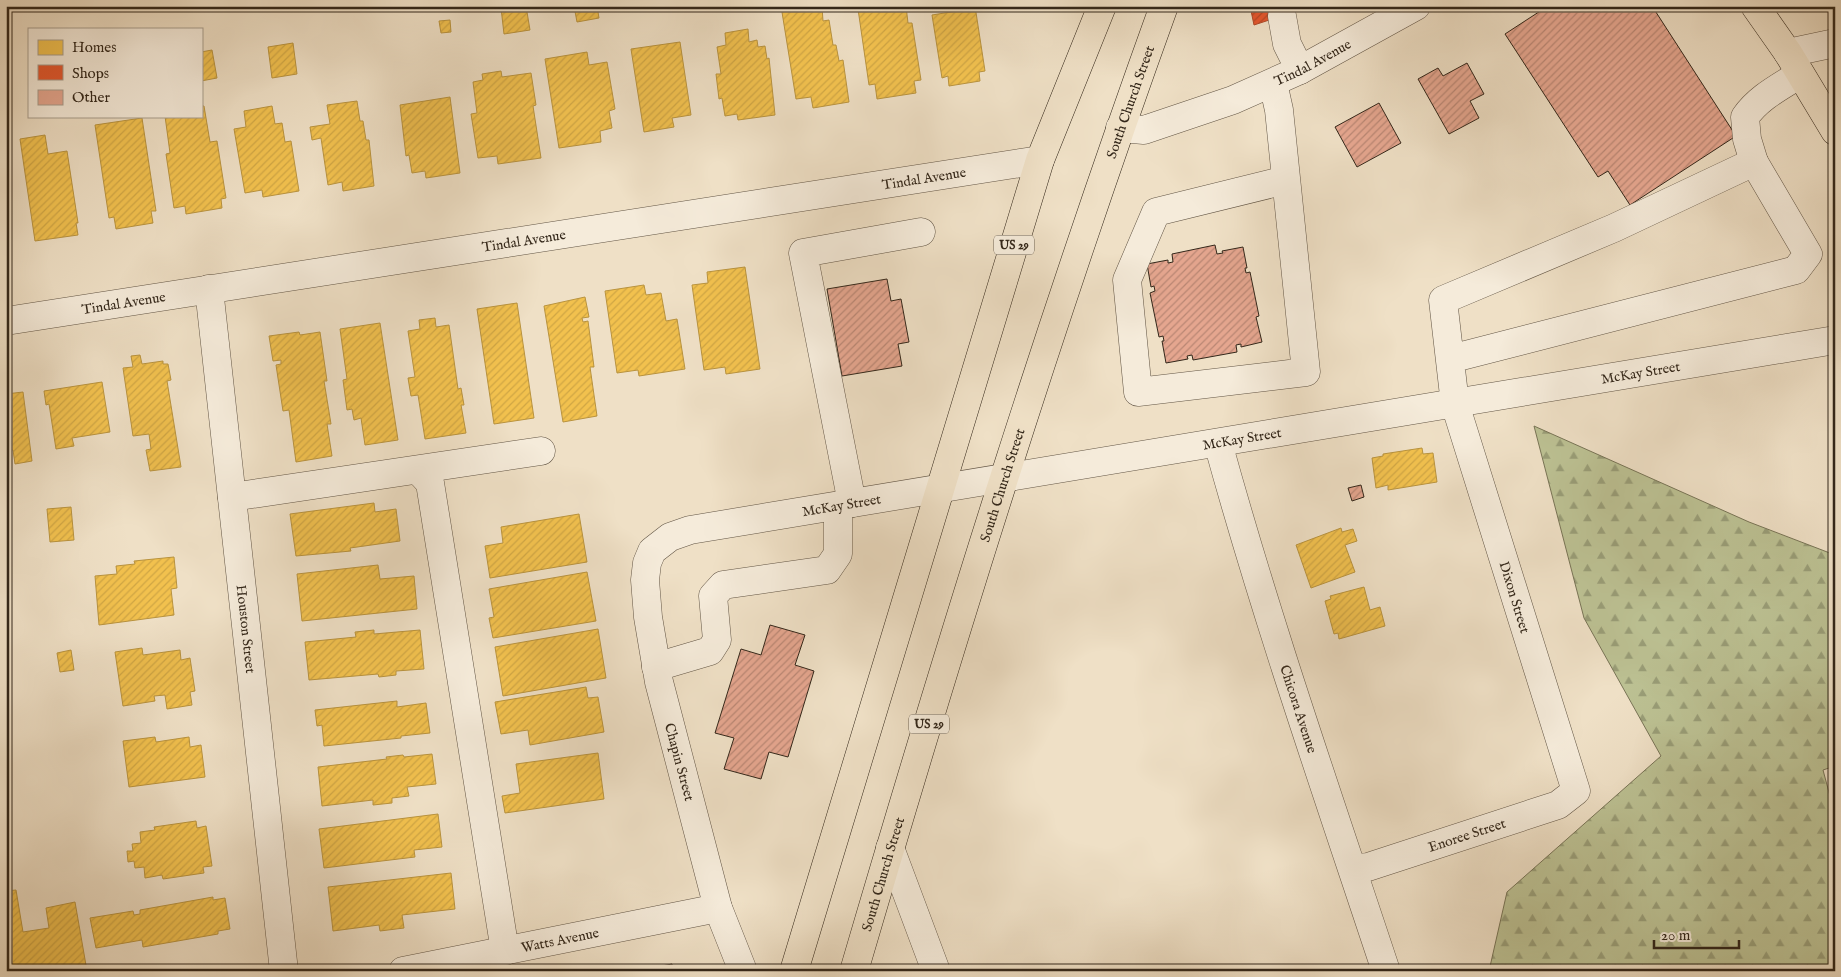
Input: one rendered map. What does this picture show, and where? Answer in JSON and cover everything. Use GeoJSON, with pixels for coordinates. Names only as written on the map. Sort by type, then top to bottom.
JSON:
{"type":"FeatureCollection","features":[{"type":"Feature","properties":{"kind":"main road","name":"US 29"},"geometry":{"type":"LineString","coordinates":[[794,971],[1040,160],[1102,6]]}},
{"type":"Feature","properties":{"kind":"main road","name":"South Church Street"},"geometry":{"type":"LineString","coordinates":[[854,971],[890,848],[1005,478],[1120,128],[1164,6]]}},
{"type":"Feature","properties":{"kind":"main road"},"geometry":{"type":"LineString","coordinates":[[1755,6],[1794,64],[1835,131]]}},
{"type":"Feature","properties":{"kind":"street","name":"Tindal Avenue"},"geometry":{"type":"LineString","coordinates":[[1120,128],[1144,130],[1233,100],[1300,70],[1409,8]]}},
{"type":"Feature","properties":{"kind":"street"},"geometry":{"type":"LineString","coordinates":[[1282,16],[1287,44],[1300,70]]}},
{"type":"Feature","properties":{"kind":"street"},"geometry":{"type":"LineString","coordinates":[[1450,359],[1796,270],[1808,254],[1754,162],[1747,139],[1744,116],[1752,106],[1767,95],[1794,64],[1835,43]]}},
{"type":"Feature","properties":{"kind":"street"},"geometry":{"type":"LineString","coordinates":[[1273,83],[1279,110],[1306,372],[1138,392],[1127,280],[1156,212],[1286,180]]}},
{"type":"Feature","properties":{"kind":"street","name":"Tindal Avenue"},"geometry":{"type":"LineString","coordinates":[[6,321],[1040,160]]}},
{"type":"Feature","properties":{"kind":"street","name":"Dixon Street"},"geometry":{"type":"LineString","coordinates":[[1576,791],[1455,404],[1443,300],[1614,228],[1754,162]]}},
{"type":"Feature","properties":{"kind":"street"},"geometry":{"type":"LineString","coordinates":[[656,667],[710,651],[717,640],[714,596],[723,585],[827,570],[838,554],[845,504],[804,253],[921,232]]}},
{"type":"Feature","properties":{"kind":"street","name":"Houston Street"},"geometry":{"type":"LineString","coordinates":[[209,289],[284,971]]}},
{"type":"Feature","properties":{"kind":"street","name":"McKay Street"},"geometry":{"type":"LineString","coordinates":[[654,550],[670,537],[690,530],[1835,340]]}},
{"type":"Feature","properties":{"kind":"street","name":"Chicora Avenue"},"geometry":{"type":"LineString","coordinates":[[1218,443],[1236,510],[1273,631],[1386,971]]}},
{"type":"Feature","properties":{"kind":"street"},"geometry":{"type":"LineString","coordinates":[[232,497],[541,451]]}},
{"type":"Feature","properties":{"kind":"street"},"geometry":{"type":"LineString","coordinates":[[418,470],[430,483],[506,951]]}},
{"type":"Feature","properties":{"kind":"street","name":"Chapin Street"},"geometry":{"type":"LineString","coordinates":[[654,550],[648,563],[645,580],[648,617],[656,667],[718,908],[744,971]]}},
{"type":"Feature","properties":{"kind":"street","name":"Enoree Street"},"geometry":{"type":"LineString","coordinates":[[1352,869],[1368,868],[1558,805],[1576,791]]}},
{"type":"Feature","properties":{"kind":"street"},"geometry":{"type":"LineString","coordinates":[[890,848],[936,971]]}},
{"type":"Feature","properties":{"kind":"street","name":"Watts Avenue"},"geometry":{"type":"LineString","coordinates":[[403,971],[718,908]]}},
{"type":"Feature","properties":{"kind":"green space"},"geometry":{"type":"Polygon","coordinates":[[[1534,426],[1749,522],[1835,555],[1835,766],[1823,770],[1835,815],[1835,971],[1489,971],[1507,892],[1661,756],[1584,618],[1534,426]]]}},
{"type":"Feature","properties":{"kind":"building: Homes"},"geometry":{"type":"Polygon","coordinates":[[[526,6],[530,30],[504,34],[501,8],[526,6]]]}},
{"type":"Feature","properties":{"kind":"building: Homes"},"geometry":{"type":"Polygon","coordinates":[[[574,6],[597,6],[599,18],[577,22],[574,6]]]}},
{"type":"Feature","properties":{"kind":"building: Homes"},"geometry":{"type":"Polygon","coordinates":[[[781,6],[810,6],[810,9],[822,7],[823,21],[829,20],[833,45],[836,45],[839,61],[843,60],[849,102],[813,108],[811,97],[796,99],[781,6]]]}},
{"type":"Feature","properties":{"kind":"building: Homes"},"geometry":{"type":"Polygon","coordinates":[[[872,6],[906,6],[908,23],[912,23],[921,80],[914,81],[916,93],[877,99],[875,84],[869,85],[858,9],[872,6]]]}},
{"type":"Feature","properties":{"kind":"building: Homes"},"geometry":{"type":"Polygon","coordinates":[[[962,6],[975,6],[985,71],[979,72],[980,81],[949,86],[948,76],[942,78],[932,15],[963,10],[962,6]]]}},
{"type":"Feature","properties":{"kind":"building: Homes"},"geometry":{"type":"Polygon","coordinates":[[[450,20],[451,32],[441,33],[439,21],[450,20]]]}},
{"type":"Feature","properties":{"kind":"building: Homes"},"geometry":{"type":"Polygon","coordinates":[[[748,29],[749,42],[757,40],[758,47],[765,46],[767,59],[769,58],[775,115],[738,120],[737,114],[725,116],[722,98],[719,99],[716,74],[721,74],[717,47],[726,45],[725,33],[748,29]]]}},
{"type":"Feature","properties":{"kind":"building: Homes"},"geometry":{"type":"Polygon","coordinates":[[[680,42],[691,115],[672,118],[674,127],[644,132],[631,49],[680,42]]]}},
{"type":"Feature","properties":{"kind":"building: Homes"},"geometry":{"type":"Polygon","coordinates":[[[293,43],[297,74],[272,78],[268,47],[293,43]]]}},
{"type":"Feature","properties":{"kind":"building: Homes"},"geometry":{"type":"Polygon","coordinates":[[[212,50],[217,78],[202,81],[202,52],[212,50]]]}},
{"type":"Feature","properties":{"kind":"building: Homes"},"geometry":{"type":"Polygon","coordinates":[[[587,52],[589,65],[607,62],[615,109],[609,111],[612,128],[600,131],[601,142],[559,148],[545,59],[587,52]]]}},
{"type":"Feature","properties":{"kind":"building: Homes"},"geometry":{"type":"Polygon","coordinates":[[[501,71],[502,77],[531,73],[536,105],[533,106],[541,158],[498,164],[497,156],[478,158],[471,114],[477,113],[473,82],[483,80],[482,74],[501,71]]]}},
{"type":"Feature","properties":{"kind":"building: Homes"},"geometry":{"type":"Polygon","coordinates":[[[450,97],[460,173],[426,178],[425,171],[412,173],[409,155],[406,156],[400,105],[450,97]]]}},
{"type":"Feature","properties":{"kind":"building: Homes"},"geometry":{"type":"Polygon","coordinates":[[[357,101],[360,121],[363,121],[366,140],[369,140],[374,186],[343,191],[342,182],[328,185],[321,138],[312,140],[310,127],[330,124],[327,105],[357,101]]]}},
{"type":"Feature","properties":{"kind":"building: Homes"},"geometry":{"type":"Polygon","coordinates":[[[202,106],[204,106],[210,142],[217,141],[226,198],[221,199],[222,208],[186,214],[185,206],[174,208],[166,154],[170,153],[165,118],[202,118],[202,106]]]}},
{"type":"Feature","properties":{"kind":"building: Homes"},"geometry":{"type":"Polygon","coordinates":[[[272,106],[275,124],[282,123],[285,142],[291,141],[299,191],[263,197],[262,190],[245,193],[234,129],[246,127],[244,111],[272,106]]]}},
{"type":"Feature","properties":{"kind":"building: Homes"},"geometry":{"type":"Polygon","coordinates":[[[142,118],[156,211],[151,211],[153,223],[116,229],[114,217],[109,218],[95,125],[142,118]]]}},
{"type":"Feature","properties":{"kind":"building: Homes"},"geometry":{"type":"Polygon","coordinates":[[[45,135],[48,154],[67,151],[78,223],[76,223],[78,235],[35,241],[20,139],[45,135]]]}},
{"type":"Feature","properties":{"kind":"building: Homes"},"geometry":{"type":"Polygon","coordinates":[[[745,267],[760,369],[726,374],[725,367],[704,370],[692,285],[708,283],[707,272],[745,267]]]}},
{"type":"Feature","properties":{"kind":"building: Homes"},"geometry":{"type":"Polygon","coordinates":[[[644,285],[646,295],[661,293],[666,321],[677,319],[685,369],[639,376],[638,370],[617,373],[605,291],[644,285]]]}},
{"type":"Feature","properties":{"kind":"building: Homes"},"geometry":{"type":"Polygon","coordinates":[[[585,297],[589,317],[582,318],[583,322],[588,321],[594,367],[590,367],[597,416],[563,422],[544,306],[585,297]]]}},
{"type":"Feature","properties":{"kind":"building: Homes"},"geometry":{"type":"Polygon","coordinates":[[[517,303],[534,418],[494,424],[477,309],[517,303]]]}},
{"type":"Feature","properties":{"kind":"building: Homes"},"geometry":{"type":"Polygon","coordinates":[[[435,318],[436,327],[449,325],[458,389],[461,388],[464,405],[461,405],[466,433],[425,439],[418,395],[411,396],[408,378],[415,377],[408,331],[420,329],[419,320],[435,318]]]}},
{"type":"Feature","properties":{"kind":"building: Homes"},"geometry":{"type":"Polygon","coordinates":[[[380,323],[398,440],[365,445],[361,418],[354,420],[352,409],[347,410],[343,380],[347,379],[340,329],[380,323]]]}},
{"type":"Feature","properties":{"kind":"building: Homes"},"geometry":{"type":"Polygon","coordinates":[[[299,332],[300,335],[320,332],[327,381],[324,381],[331,424],[327,424],[332,456],[296,462],[289,410],[283,411],[276,365],[281,364],[281,360],[273,361],[269,336],[299,332]]]}},
{"type":"Feature","properties":{"kind":"building: Homes"},"geometry":{"type":"Polygon","coordinates":[[[140,355],[142,364],[163,361],[163,364],[168,364],[171,380],[167,381],[181,467],[150,471],[146,450],[151,449],[149,434],[133,436],[123,368],[133,367],[131,356],[140,355]]]}},
{"type":"Feature","properties":{"kind":"building: Homes"},"geometry":{"type":"Polygon","coordinates":[[[102,382],[110,432],[72,438],[74,446],[56,449],[49,404],[46,405],[44,391],[102,382]]]}},
{"type":"Feature","properties":{"kind":"building: Homes"},"geometry":{"type":"Polygon","coordinates":[[[23,392],[32,461],[15,464],[13,450],[6,451],[6,394],[23,392]]]}},
{"type":"Feature","properties":{"kind":"building: Homes"},"geometry":{"type":"Polygon","coordinates":[[[1422,448],[1423,454],[1433,453],[1437,482],[1388,490],[1388,485],[1376,488],[1372,458],[1383,456],[1383,454],[1422,448]]]}},
{"type":"Feature","properties":{"kind":"building: Homes"},"geometry":{"type":"Polygon","coordinates":[[[374,503],[375,512],[396,509],[400,541],[350,548],[351,551],[296,556],[290,514],[374,503]]]}},
{"type":"Feature","properties":{"kind":"building: Homes"},"geometry":{"type":"Polygon","coordinates":[[[71,507],[74,540],[50,542],[47,509],[71,507]]]}},
{"type":"Feature","properties":{"kind":"building: Homes"},"geometry":{"type":"Polygon","coordinates":[[[579,514],[587,562],[490,578],[485,546],[503,543],[501,527],[579,514]]]}},
{"type":"Feature","properties":{"kind":"building: Homes"},"geometry":{"type":"Polygon","coordinates":[[[1341,528],[1342,532],[1353,529],[1357,541],[1345,545],[1355,572],[1311,588],[1296,545],[1341,528]]]}},
{"type":"Feature","properties":{"kind":"building: Homes"},"geometry":{"type":"Polygon","coordinates":[[[174,557],[177,588],[171,589],[174,615],[99,625],[95,576],[117,574],[116,566],[135,564],[134,561],[174,557]]]}},
{"type":"Feature","properties":{"kind":"building: Homes"},"geometry":{"type":"Polygon","coordinates":[[[378,565],[380,579],[414,576],[417,609],[302,621],[297,574],[378,565]]]}},
{"type":"Feature","properties":{"kind":"building: Homes"},"geometry":{"type":"Polygon","coordinates":[[[587,572],[596,621],[493,638],[489,618],[494,617],[489,589],[587,572]]]}},
{"type":"Feature","properties":{"kind":"building: Homes"},"geometry":{"type":"Polygon","coordinates":[[[1364,587],[1370,610],[1380,607],[1385,626],[1339,639],[1338,633],[1334,634],[1325,601],[1331,599],[1330,596],[1364,587]]]}},
{"type":"Feature","properties":{"kind":"building: Homes"},"geometry":{"type":"Polygon","coordinates":[[[598,629],[606,678],[503,696],[495,647],[598,629]]]}},
{"type":"Feature","properties":{"kind":"building: Homes"},"geometry":{"type":"Polygon","coordinates":[[[374,630],[374,634],[420,630],[424,669],[396,671],[396,675],[379,677],[378,674],[309,680],[305,642],[356,637],[355,632],[374,630]]]}},
{"type":"Feature","properties":{"kind":"building: Homes"},"geometry":{"type":"Polygon","coordinates":[[[142,648],[143,655],[180,650],[181,660],[190,658],[195,691],[190,692],[192,705],[167,709],[165,695],[154,696],[155,701],[123,706],[115,652],[142,648]]]}},
{"type":"Feature","properties":{"kind":"building: Homes"},"geometry":{"type":"Polygon","coordinates":[[[71,650],[74,670],[60,672],[57,653],[71,650]]]}},
{"type":"Feature","properties":{"kind":"building: Homes"},"geometry":{"type":"Polygon","coordinates":[[[586,687],[588,698],[598,697],[604,732],[530,745],[528,730],[501,734],[495,702],[586,687]]]}},
{"type":"Feature","properties":{"kind":"building: Homes"},"geometry":{"type":"Polygon","coordinates":[[[397,701],[397,707],[426,703],[430,733],[324,746],[322,725],[317,726],[315,710],[397,701]]]}},
{"type":"Feature","properties":{"kind":"building: Homes"},"geometry":{"type":"Polygon","coordinates":[[[155,737],[156,742],[189,737],[190,747],[201,745],[205,777],[129,787],[123,741],[155,737]]]}},
{"type":"Feature","properties":{"kind":"building: Homes"},"geometry":{"type":"Polygon","coordinates":[[[598,753],[604,799],[505,813],[502,796],[520,793],[516,764],[598,753]]]}},
{"type":"Feature","properties":{"kind":"building: Homes"},"geometry":{"type":"Polygon","coordinates":[[[432,754],[436,784],[407,787],[409,796],[392,798],[392,803],[373,805],[373,800],[322,806],[318,767],[387,759],[386,757],[403,755],[404,757],[432,754]]]}},
{"type":"Feature","properties":{"kind":"building: Homes"},"geometry":{"type":"Polygon","coordinates":[[[438,814],[442,847],[414,850],[415,857],[324,868],[319,829],[438,814]]]}},
{"type":"Feature","properties":{"kind":"building: Homes"},"geometry":{"type":"Polygon","coordinates":[[[196,821],[197,828],[206,826],[212,866],[203,867],[204,873],[163,879],[162,875],[145,878],[144,867],[135,868],[134,861],[128,862],[127,851],[133,851],[132,844],[141,843],[140,832],[155,830],[154,827],[196,821]]]}},
{"type":"Feature","properties":{"kind":"building: Homes"},"geometry":{"type":"Polygon","coordinates":[[[451,873],[455,909],[402,915],[404,928],[380,931],[379,925],[333,931],[328,887],[451,873]]]}},
{"type":"Feature","properties":{"kind":"building: Homes"},"geometry":{"type":"Polygon","coordinates":[[[16,890],[23,932],[49,928],[46,908],[75,902],[87,971],[6,971],[6,891],[16,890]]]}},
{"type":"Feature","properties":{"kind":"building: Homes"},"geometry":{"type":"Polygon","coordinates":[[[213,897],[213,900],[225,898],[230,929],[218,931],[218,934],[143,947],[142,940],[96,948],[90,918],[133,911],[134,915],[140,914],[140,910],[213,897]]]}},
{"type":"Feature","properties":{"kind":"building: Shops"},"geometry":{"type":"Polygon","coordinates":[[[1250,6],[1312,6],[1254,25],[1250,6]]]}},
{"type":"Feature","properties":{"kind":"building: Other"},"geometry":{"type":"Polygon","coordinates":[[[1548,6],[1652,6],[1736,136],[1630,205],[1608,171],[1598,177],[1505,34],[1548,6]]]}},
{"type":"Feature","properties":{"kind":"building: Other"},"geometry":{"type":"Polygon","coordinates":[[[1467,63],[1484,94],[1470,101],[1479,118],[1449,134],[1418,79],[1438,68],[1443,76],[1467,63]]]}},
{"type":"Feature","properties":{"kind":"building: Other"},"geometry":{"type":"Polygon","coordinates":[[[1379,103],[1401,143],[1357,167],[1335,127],[1379,103]]]}},
{"type":"Feature","properties":{"kind":"building: Other"},"geometry":{"type":"Polygon","coordinates":[[[1215,245],[1217,254],[1223,253],[1222,251],[1243,247],[1247,268],[1245,268],[1246,273],[1250,272],[1259,316],[1256,317],[1262,342],[1241,347],[1241,344],[1236,345],[1237,352],[1193,360],[1192,355],[1187,356],[1188,359],[1166,363],[1162,341],[1164,341],[1163,336],[1159,337],[1150,293],[1155,291],[1154,286],[1151,287],[1147,264],[1168,260],[1168,263],[1173,262],[1172,254],[1215,245]]]}},
{"type":"Feature","properties":{"kind":"building: Other"},"geometry":{"type":"Polygon","coordinates":[[[887,279],[891,301],[901,299],[909,342],[898,344],[902,366],[842,376],[827,289],[887,279]]]}},
{"type":"Feature","properties":{"kind":"building: Other"},"geometry":{"type":"Polygon","coordinates":[[[1361,485],[1364,497],[1352,501],[1348,488],[1361,485]]]}},
{"type":"Feature","properties":{"kind":"building: Other"},"geometry":{"type":"Polygon","coordinates":[[[770,625],[805,635],[795,665],[814,671],[788,757],[769,752],[761,779],[724,769],[734,738],[715,733],[741,649],[761,655],[770,625]]]}},
{"type":"Feature","properties":{"kind":"building: Other"},"geometry":{"type":"Polygon","coordinates":[[[672,964],[673,971],[635,971],[672,964]]]}}]}
